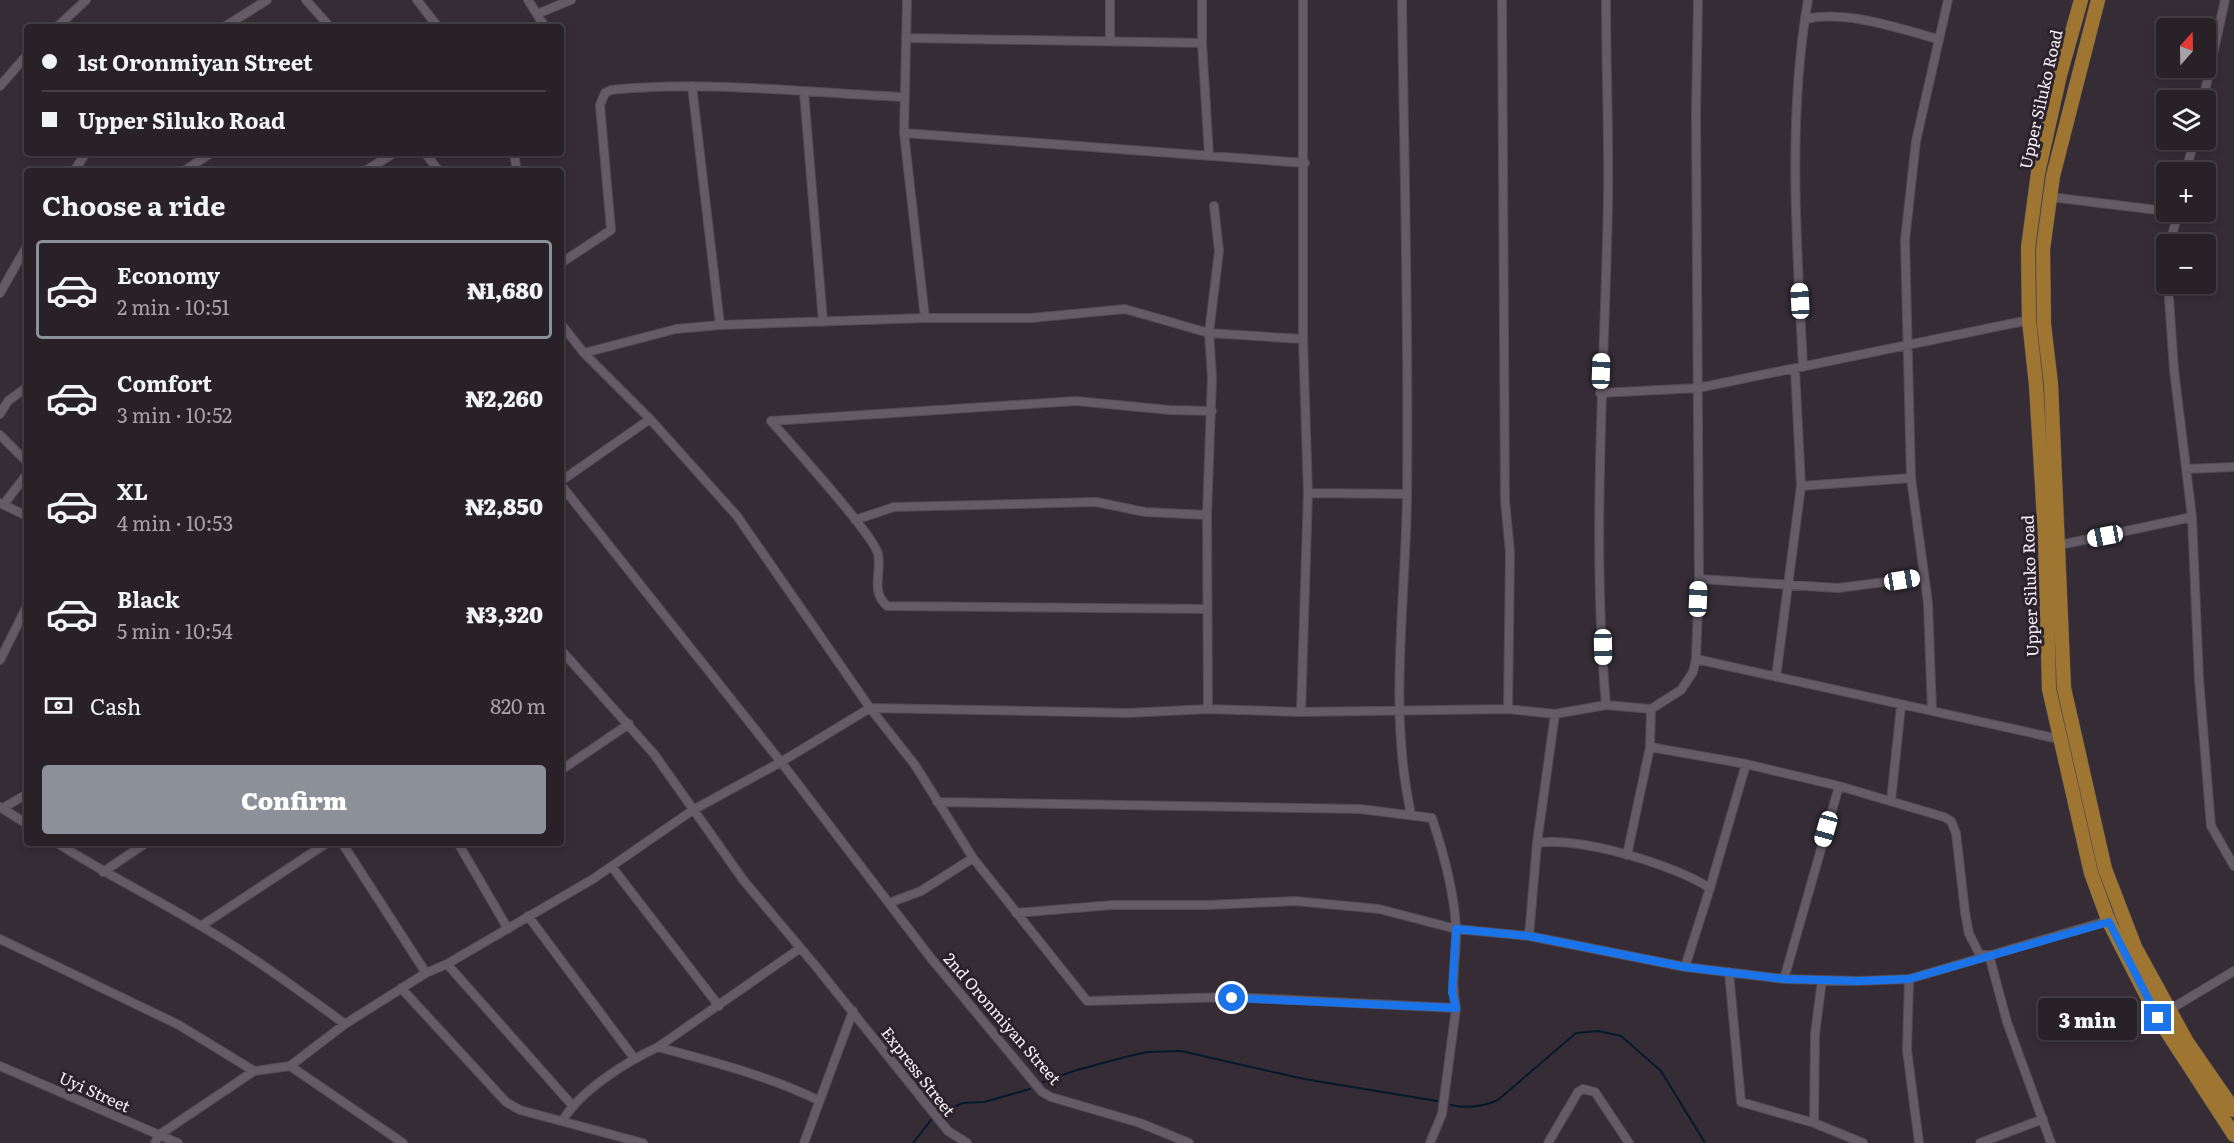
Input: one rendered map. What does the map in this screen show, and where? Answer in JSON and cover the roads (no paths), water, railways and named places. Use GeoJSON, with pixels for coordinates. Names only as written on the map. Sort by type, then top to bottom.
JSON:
{"type":"FeatureCollection","features":[{"type":"Feature","properties":{"kind":"main road","name":"Upper Siluko Road"},"geometry":{"type":"LineString","coordinates":[[2081,0],[2060,75],[2038,173],[2028,248],[2029,320],[2036,385],[2045,536],[2049,689],[2091,873],[2109,922],[2158,1018],[2234,1135]]}},
{"type":"Feature","properties":{"kind":"main road","name":"Upper Siluko Road"},"geometry":{"type":"LineString","coordinates":[[2098,0],[2050,197],[2043,249],[2044,324],[2051,384],[2060,545],[2064,688],[2105,869],[2135,947],[2169,1010],[2229,1093],[2234,1110]]}},
{"type":"Feature","properties":{"kind":"street"},"geometry":{"type":"LineString","coordinates":[[60,24],[86,0]]}},
{"type":"Feature","properties":{"kind":"street"},"geometry":{"type":"LineString","coordinates":[[230,24],[267,0]]}},
{"type":"Feature","properties":{"kind":"street"},"geometry":{"type":"LineString","coordinates":[[306,0],[327,24]]}},
{"type":"Feature","properties":{"kind":"street"},"geometry":{"type":"LineString","coordinates":[[417,0],[436,24]]}},
{"type":"Feature","properties":{"kind":"street"},"geometry":{"type":"LineString","coordinates":[[528,0],[543,24]]}},
{"type":"Feature","properties":{"kind":"street"},"geometry":{"type":"LineString","coordinates":[[537,14],[571,0]]}},
{"type":"Feature","properties":{"kind":"street"},"geometry":{"type":"LineString","coordinates":[[907,0],[904,133],[925,318]]}},
{"type":"Feature","properties":{"kind":"street"},"geometry":{"type":"LineString","coordinates":[[1110,0],[1110,40]]}},
{"type":"Feature","properties":{"kind":"street"},"geometry":{"type":"LineString","coordinates":[[1202,0],[1202,43],[1209,155]]}},
{"type":"Feature","properties":{"kind":"street"},"geometry":{"type":"LineString","coordinates":[[1301,712],[1308,493],[1303,339],[1305,163],[1303,0]]}},
{"type":"Feature","properties":{"kind":"street"},"geometry":{"type":"LineString","coordinates":[[1402,0],[1407,494],[1400,711],[1403,777],[1411,814]]}},
{"type":"Feature","properties":{"kind":"street"},"geometry":{"type":"LineString","coordinates":[[1502,0],[1505,501],[1510,552],[1508,709]]}},
{"type":"Feature","properties":{"kind":"street"},"geometry":{"type":"LineString","coordinates":[[1606,0],[1608,199],[1600,393],[1601,561],[1606,705]]}},
{"type":"Feature","properties":{"kind":"street"},"geometry":{"type":"LineString","coordinates":[[157,1139],[254,1071],[290,1066],[345,1024],[401,988],[447,964],[612,867],[693,810],[782,762],[870,708],[1128,713],[1208,710],[1301,712],[1508,709],[1555,714],[1606,705],[1651,709],[1681,690],[1689,682],[1696,659],[1699,579],[1696,114],[1698,0]]}},
{"type":"Feature","properties":{"kind":"street"},"geometry":{"type":"LineString","coordinates":[[1776,677],[1801,486],[1797,98],[1808,0]]}},
{"type":"Feature","properties":{"kind":"street"},"geometry":{"type":"LineString","coordinates":[[1932,711],[1930,628],[1911,478],[1905,240],[1916,141],[1948,0]]}},
{"type":"Feature","properties":{"kind":"street"},"geometry":{"type":"LineString","coordinates":[[2205,90],[2225,0]]}},
{"type":"Feature","properties":{"kind":"street"},"geometry":{"type":"LineString","coordinates":[[1805,19],[1823,15],[1891,26],[1938,39]]}},
{"type":"Feature","properties":{"kind":"street"},"geometry":{"type":"LineString","coordinates":[[906,38],[1202,43]]}},
{"type":"Feature","properties":{"kind":"street"},"geometry":{"type":"LineString","coordinates":[[0,86],[24,58]]}},
{"type":"Feature","properties":{"kind":"street"},"geometry":{"type":"LineString","coordinates":[[564,261],[611,230],[600,105],[605,93],[656,85],[905,98]]}},
{"type":"Feature","properties":{"kind":"street"},"geometry":{"type":"LineString","coordinates":[[692,86],[720,325]]}},
{"type":"Feature","properties":{"kind":"street"},"geometry":{"type":"LineString","coordinates":[[804,92],[823,322]]}},
{"type":"Feature","properties":{"kind":"street"},"geometry":{"type":"LineString","coordinates":[[904,133],[1305,163]]}},
{"type":"Feature","properties":{"kind":"street"},"geometry":{"type":"LineString","coordinates":[[188,168],[206,156]]}},
{"type":"Feature","properties":{"kind":"street"},"geometry":{"type":"LineString","coordinates":[[370,168],[389,156]]}},
{"type":"Feature","properties":{"kind":"street"},"geometry":{"type":"LineString","coordinates":[[427,156],[437,168]]}},
{"type":"Feature","properties":{"kind":"street"},"geometry":{"type":"LineString","coordinates":[[2050,197],[2156,210]]}},
{"type":"Feature","properties":{"kind":"street"},"geometry":{"type":"LineString","coordinates":[[1208,710],[1208,515],[1212,411],[1209,333],[1218,262],[1214,206]]}},
{"type":"Feature","properties":{"kind":"street"},"geometry":{"type":"LineString","coordinates":[[0,293],[24,251]]}},
{"type":"Feature","properties":{"kind":"street"},"geometry":{"type":"LineString","coordinates":[[2169,294],[2174,370],[2192,517],[2199,679],[2211,826],[2234,866]]}},
{"type":"Feature","properties":{"kind":"street"},"geometry":{"type":"LineString","coordinates":[[584,352],[676,329],[720,325],[925,318],[1032,318],[1125,309],[1209,333],[1303,339]]}},
{"type":"Feature","properties":{"kind":"street"},"geometry":{"type":"LineString","coordinates":[[1600,393],[1698,388],[2029,320]]}},
{"type":"Feature","properties":{"kind":"street"},"geometry":{"type":"LineString","coordinates":[[564,328],[737,516],[870,708],[915,765],[973,858],[1083,998],[1087,1001],[1232,998],[1456,1008]]}},
{"type":"Feature","properties":{"kind":"street"},"geometry":{"type":"LineString","coordinates":[[0,414],[8,402],[24,389]]}},
{"type":"Feature","properties":{"kind":"street"},"geometry":{"type":"LineString","coordinates":[[1207,609],[887,606],[879,596],[876,582],[878,553],[855,520],[771,421],[1076,401],[1170,410],[1212,411]]}},
{"type":"Feature","properties":{"kind":"street"},"geometry":{"type":"LineString","coordinates":[[564,481],[650,419]]}},
{"type":"Feature","properties":{"kind":"street"},"geometry":{"type":"LineString","coordinates":[[0,435],[24,459]]}},
{"type":"Feature","properties":{"kind":"street"},"geometry":{"type":"LineString","coordinates":[[2186,469],[2234,467]]}},
{"type":"Feature","properties":{"kind":"street"},"geometry":{"type":"LineString","coordinates":[[24,478],[2,504],[24,515]]}},
{"type":"Feature","properties":{"kind":"street"},"geometry":{"type":"LineString","coordinates":[[1801,486],[1911,478]]}},
{"type":"Feature","properties":{"kind":"street","name":"2nd Oronmiyan Street"},"geometry":{"type":"LineString","coordinates":[[564,487],[782,762],[930,957],[1042,1092],[1051,1097],[1140,1123],[1190,1143]]}},
{"type":"Feature","properties":{"kind":"street"},"geometry":{"type":"LineString","coordinates":[[1308,493],[1407,494]]}},
{"type":"Feature","properties":{"kind":"street"},"geometry":{"type":"LineString","coordinates":[[855,520],[894,507],[1096,502],[1145,512],[1208,515]]}},
{"type":"Feature","properties":{"kind":"street"},"geometry":{"type":"LineString","coordinates":[[2060,545],[2192,517]]}},
{"type":"Feature","properties":{"kind":"street"},"geometry":{"type":"LineString","coordinates":[[1699,579],[1838,588],[1924,577]]}},
{"type":"Feature","properties":{"kind":"street"},"geometry":{"type":"LineString","coordinates":[[0,660],[24,612]]}},
{"type":"Feature","properties":{"kind":"street","name":"Express Street"},"geometry":{"type":"LineString","coordinates":[[564,653],[629,724],[744,881],[853,1011],[948,1131],[967,1143]]}},
{"type":"Feature","properties":{"kind":"street"},"geometry":{"type":"LineString","coordinates":[[1696,659],[2059,739]]}},
{"type":"Feature","properties":{"kind":"street"},"geometry":{"type":"LineString","coordinates":[[1891,801],[1901,706]]}},
{"type":"Feature","properties":{"kind":"street"},"geometry":{"type":"LineString","coordinates":[[1628,855],[1650,747],[1651,709]]}},
{"type":"Feature","properties":{"kind":"street"},"geometry":{"type":"LineString","coordinates":[[1529,936],[1537,843],[1555,714]]}},
{"type":"Feature","properties":{"kind":"street"},"geometry":{"type":"LineString","coordinates":[[564,768],[629,724]]}},
{"type":"Feature","properties":{"kind":"street"},"geometry":{"type":"LineString","coordinates":[[1650,747],[1746,764],[1839,786],[1944,817],[1954,826],[1969,934],[1980,955],[1989,955]]}},
{"type":"Feature","properties":{"kind":"street"},"geometry":{"type":"LineString","coordinates":[[1685,967],[1746,764]]}},
{"type":"Feature","properties":{"kind":"street"},"geometry":{"type":"LineString","coordinates":[[1784,979],[1839,786]]}},
{"type":"Feature","properties":{"kind":"street"},"geometry":{"type":"LineString","coordinates":[[1,808],[24,796]]}},
{"type":"Feature","properties":{"kind":"street"},"geometry":{"type":"LineString","coordinates":[[937,802],[1360,809],[1432,818],[1448,865],[1456,929],[1452,992],[1456,1008],[1442,1114],[1430,1143]]}},
{"type":"Feature","properties":{"kind":"street"},"geometry":{"type":"LineString","coordinates":[[1,808],[24,822]]}},
{"type":"Feature","properties":{"kind":"street"},"geometry":{"type":"LineString","coordinates":[[1537,843],[1555,841],[1628,855],[1688,875],[1710,888]]}},
{"type":"Feature","properties":{"kind":"street"},"geometry":{"type":"LineString","coordinates":[[62,846],[103,872],[201,926],[278,975],[345,1024]]}},
{"type":"Feature","properties":{"kind":"street"},"geometry":{"type":"LineString","coordinates":[[103,872],[142,846]]}},
{"type":"Feature","properties":{"kind":"street"},"geometry":{"type":"LineString","coordinates":[[201,926],[322,846]]}},
{"type":"Feature","properties":{"kind":"street"},"geometry":{"type":"LineString","coordinates":[[344,846],[426,973]]}},
{"type":"Feature","properties":{"kind":"street"},"geometry":{"type":"LineString","coordinates":[[460,846],[507,929]]}},
{"type":"Feature","properties":{"kind":"street"},"geometry":{"type":"LineString","coordinates":[[889,903],[921,891],[973,858]]}},
{"type":"Feature","properties":{"kind":"street"},"geometry":{"type":"LineString","coordinates":[[612,867],[719,1006]]}},
{"type":"Feature","properties":{"kind":"street"},"geometry":{"type":"LineString","coordinates":[[1016,913],[1112,905],[1209,905],[1295,901],[1379,909],[1456,929],[1529,936],[1685,967],[1784,979],[1822,980],[1909,979],[2124,916]]}},
{"type":"Feature","properties":{"kind":"street"},"geometry":{"type":"LineString","coordinates":[[528,916],[634,1058]]}},
{"type":"Feature","properties":{"kind":"street"},"geometry":{"type":"LineString","coordinates":[[0,939],[179,1025],[254,1071]]}},
{"type":"Feature","properties":{"kind":"street"},"geometry":{"type":"LineString","coordinates":[[562,1120],[572,1105],[634,1058],[658,1047],[799,948]]}},
{"type":"Feature","properties":{"kind":"street"},"geometry":{"type":"LineString","coordinates":[[1989,955],[2007,1022],[2051,1143]]}},
{"type":"Feature","properties":{"kind":"street"},"geometry":{"type":"LineString","coordinates":[[447,964],[572,1105]]}},
{"type":"Feature","properties":{"kind":"street"},"geometry":{"type":"LineString","coordinates":[[2169,1010],[2234,971]]}},
{"type":"Feature","properties":{"kind":"street"},"geometry":{"type":"LineString","coordinates":[[1729,972],[1741,1101],[1814,1124],[1863,1143]]}},
{"type":"Feature","properties":{"kind":"street"},"geometry":{"type":"LineString","coordinates":[[1909,979],[1907,1050],[1919,1143]]}},
{"type":"Feature","properties":{"kind":"street"},"geometry":{"type":"LineString","coordinates":[[1814,1124],[1815,1034],[1822,980]]}},
{"type":"Feature","properties":{"kind":"street"},"geometry":{"type":"LineString","coordinates":[[401,988],[506,1102],[520,1110],[643,1143]]}},
{"type":"Feature","properties":{"kind":"street"},"geometry":{"type":"LineString","coordinates":[[804,1143],[818,1100],[853,1011]]}},
{"type":"Feature","properties":{"kind":"street"},"geometry":{"type":"LineString","coordinates":[[658,1047],[746,1070],[782,1083],[818,1100]]}},
{"type":"Feature","properties":{"kind":"street","name":"Uyi Street"},"geometry":{"type":"LineString","coordinates":[[0,1065],[157,1139],[178,1143]]}},
{"type":"Feature","properties":{"kind":"street"},"geometry":{"type":"LineString","coordinates":[[290,1066],[403,1143]]}},
{"type":"Feature","properties":{"kind":"street"},"geometry":{"type":"LineString","coordinates":[[1548,1143],[1578,1092],[1583,1089],[1595,1092],[1629,1143]]}},
{"type":"Feature","properties":{"kind":"street"},"geometry":{"type":"LineString","coordinates":[[1980,1143],[2043,1119]]}},
{"type":"Feature","properties":{"kind":"waterway"},"geometry":{"type":"LineString","coordinates":[[1451,1105],[1475,1107],[1498,1100],[1576,1033],[1598,1031],[1621,1036],[1661,1071],[1705,1143]]}},
{"type":"Feature","properties":{"kind":"waterway"},"geometry":{"type":"LineString","coordinates":[[1043,1082],[1077,1070],[1147,1052],[1181,1051],[1304,1079],[1437,1101]]}},
{"type":"Feature","properties":{"kind":"waterway"},"geometry":{"type":"LineString","coordinates":[[941,1113],[963,1103],[984,1102],[1030,1089]]}},
{"type":"Feature","properties":{"kind":"waterway"},"geometry":{"type":"LineString","coordinates":[[913,1143],[931,1120]]}}]}
